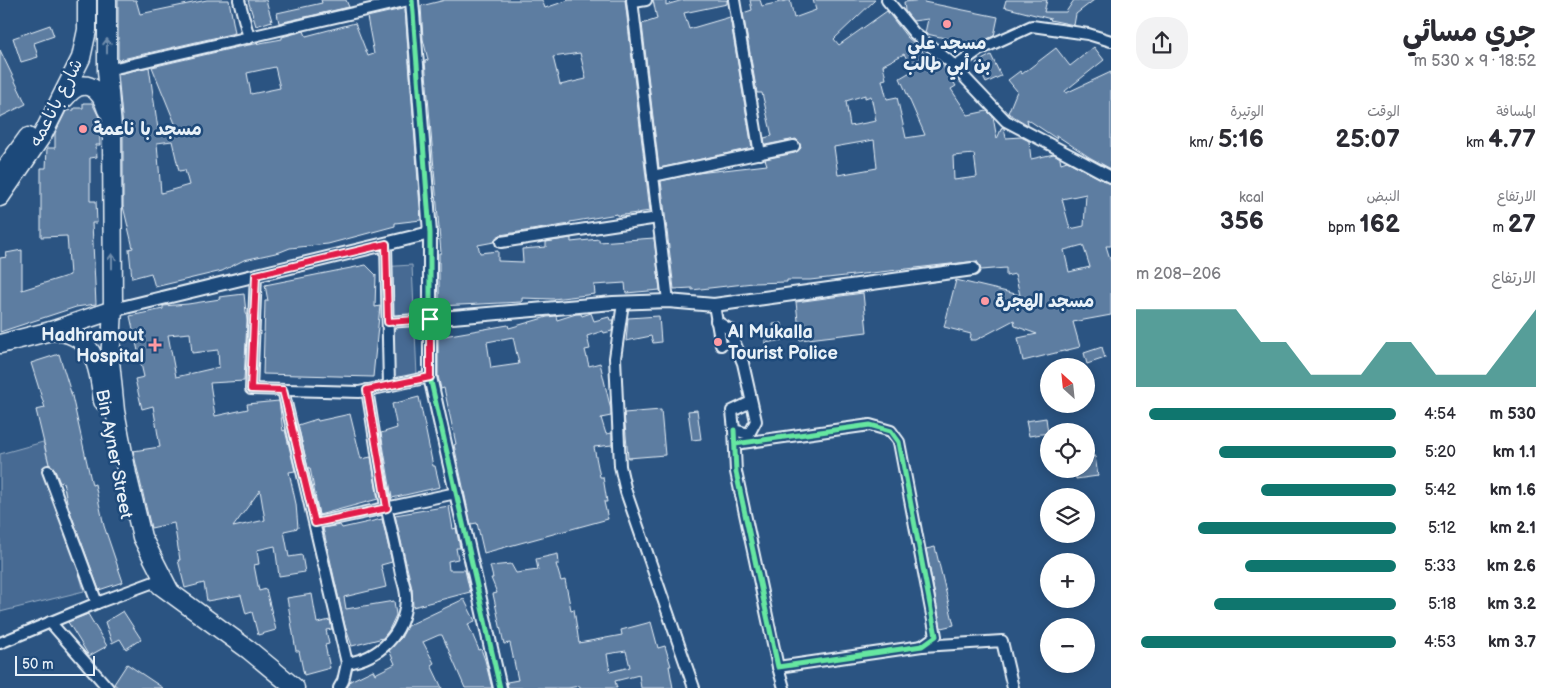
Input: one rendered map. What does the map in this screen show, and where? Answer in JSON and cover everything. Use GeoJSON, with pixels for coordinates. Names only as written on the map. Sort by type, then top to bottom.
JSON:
{"type":"FeatureCollection","features":[{"type":"Feature","properties":{"kind":"highway","name":"شارع باناعمه"},"geometry":{"type":"LineString","coordinates":[[0,197],[43,134],[81,58],[88,30],[87,0]]}},
{"type":"Feature","properties":{"kind":"highway","name":"Bin Ayner Street"},"geometry":{"type":"LineString","coordinates":[[107,0],[107,70],[112,127],[113,310],[110,361],[115,411],[127,474],[142,537],[163,584]]}},
{"type":"Feature","properties":{"kind":"highway"},"geometry":{"type":"LineString","coordinates":[[0,176],[37,124],[55,111],[70,90],[76,87],[88,85],[93,88],[101,97],[112,127]]}},
{"type":"Feature","properties":{"kind":"highway"},"geometry":{"type":"LineString","coordinates":[[0,344],[50,331],[113,310]]}},
{"type":"Feature","properties":{"kind":"highway","name":"Bin Ayner Street"},"geometry":{"type":"LineString","coordinates":[[50,331],[64,331],[84,341],[99,374],[116,480],[131,540],[139,560],[163,584],[295,688]]}},
{"type":"Feature","properties":{"kind":"street"},"geometry":{"type":"LineString","coordinates":[[239,0],[249,38]]}},
{"type":"Feature","properties":{"kind":"street"},"geometry":{"type":"LineString","coordinates":[[107,70],[410,0],[430,233],[430,377],[500,688]]}},
{"type":"Feature","properties":{"kind":"street"},"geometry":{"type":"LineString","coordinates":[[646,0],[633,1],[668,301]]}},
{"type":"Feature","properties":{"kind":"street"},"geometry":{"type":"LineString","coordinates":[[734,0],[760,154]]}},
{"type":"Feature","properties":{"kind":"street"},"geometry":{"type":"LineString","coordinates":[[887,0],[914,33],[955,67],[1006,120],[1111,177]]}},
{"type":"Feature","properties":{"kind":"street"},"geometry":{"type":"LineString","coordinates":[[955,67],[979,50],[1032,26],[1088,34],[1111,41]]}},
{"type":"Feature","properties":{"kind":"street"},"geometry":{"type":"LineString","coordinates":[[654,176],[794,146]]}},
{"type":"Feature","properties":{"kind":"street"},"geometry":{"type":"LineString","coordinates":[[500,242],[658,218]]}},
{"type":"Feature","properties":{"kind":"street"},"geometry":{"type":"LineString","coordinates":[[113,310],[430,233]]}},
{"type":"Feature","properties":{"kind":"street"},"geometry":{"type":"LineString","coordinates":[[386,244],[389,386]]}},
{"type":"Feature","properties":{"kind":"street"},"geometry":{"type":"LineString","coordinates":[[388,322],[623,303],[668,301],[714,305],[973,269]]}},
{"type":"Feature","properties":{"kind":"street"},"geometry":{"type":"LineString","coordinates":[[256,275],[251,389],[359,392],[430,377]]}},
{"type":"Feature","properties":{"kind":"street"},"geometry":{"type":"LineString","coordinates":[[623,303],[615,358],[620,466],[626,492],[694,688]]}},
{"type":"Feature","properties":{"kind":"street"},"geometry":{"type":"LineString","coordinates":[[714,305],[721,345]]}},
{"type":"Feature","properties":{"kind":"street"},"geometry":{"type":"LineString","coordinates":[[716,320],[730,329],[742,363],[756,421],[748,434],[734,430]]}},
{"type":"Feature","properties":{"kind":"street"},"geometry":{"type":"LineString","coordinates":[[283,390],[347,663],[339,688]]}},
{"type":"Feature","properties":{"kind":"street"},"geometry":{"type":"LineString","coordinates":[[347,663],[363,661],[378,653],[395,634],[404,614],[407,598],[387,508],[367,390]]}},
{"type":"Feature","properties":{"kind":"street"},"geometry":{"type":"LineString","coordinates":[[751,402],[732,411],[736,472],[784,688]]}},
{"type":"Feature","properties":{"kind":"street"},"geometry":{"type":"LineString","coordinates":[[735,444],[870,425],[891,431],[899,442],[936,636],[922,646]]}},
{"type":"Feature","properties":{"kind":"street"},"geometry":{"type":"LineString","coordinates":[[48,472],[97,603]]}},
{"type":"Feature","properties":{"kind":"street"},"geometry":{"type":"LineString","coordinates":[[315,523],[456,493]]}},
{"type":"Feature","properties":{"kind":"street"},"geometry":{"type":"LineString","coordinates":[[0,642],[97,603],[163,584]]}},
{"type":"Feature","properties":{"kind":"street"},"geometry":{"type":"LineString","coordinates":[[50,622],[108,688]]}},
{"type":"Feature","properties":{"kind":"street"},"geometry":{"type":"LineString","coordinates":[[778,667],[922,646],[1002,641],[1013,688]]}},
{"type":"Feature","properties":{"kind":"shaded area"},"geometry":{"type":"Polygon","coordinates":[[[412,265],[417,376],[383,385],[381,267],[412,265]]]}},
{"type":"Feature","properties":{"kind":"shaded area"},"geometry":{"type":"Polygon","coordinates":[[[43,442],[84,591],[0,612],[0,454],[43,442]]]}},
{"type":"Feature","properties":{"kind":"building"},"geometry":{"type":"Polygon","coordinates":[[[118,0],[136,0],[140,14],[207,0],[229,0],[235,33],[118,60],[118,0]]]}},
{"type":"Feature","properties":{"kind":"building"},"geometry":{"type":"Polygon","coordinates":[[[248,0],[266,0],[272,21],[256,26],[248,0]]]}},
{"type":"Feature","properties":{"kind":"building"},"geometry":{"type":"Polygon","coordinates":[[[321,0],[346,0],[349,7],[279,23],[277,13],[322,3],[321,0]]]}},
{"type":"Feature","properties":{"kind":"building"},"geometry":{"type":"Polygon","coordinates":[[[445,0],[542,0],[545,8],[569,0],[625,0],[650,211],[617,216],[617,214],[570,222],[570,224],[500,235],[494,242],[478,245],[480,253],[498,251],[498,261],[523,262],[522,249],[546,247],[546,242],[571,238],[571,242],[599,239],[599,242],[654,238],[660,290],[626,293],[625,283],[594,285],[595,294],[553,299],[522,298],[522,302],[439,306],[439,253],[441,253],[425,61],[428,60],[423,39],[421,6],[445,0]],[[580,53],[553,57],[560,85],[586,79],[580,53]]]}},
{"type":"Feature","properties":{"kind":"building"},"geometry":{"type":"Polygon","coordinates":[[[653,0],[666,0],[666,5],[683,0],[727,0],[727,4],[684,13],[689,29],[730,17],[752,148],[659,168],[642,24],[657,19],[653,0]]]}},
{"type":"Feature","properties":{"kind":"building"},"geometry":{"type":"Polygon","coordinates":[[[750,0],[760,0],[762,6],[790,0],[794,18],[816,10],[813,0],[875,0],[834,39],[839,45],[887,11],[907,37],[921,49],[927,59],[930,57],[938,69],[943,66],[956,86],[951,89],[968,115],[987,111],[993,117],[997,139],[1002,127],[1004,128],[1006,138],[1021,137],[1029,141],[1031,159],[1054,154],[1060,158],[1061,163],[1067,161],[1111,184],[1111,246],[1106,246],[1111,262],[1111,315],[1073,322],[1080,347],[1023,361],[1018,338],[1037,334],[1015,326],[1014,320],[976,340],[970,340],[971,334],[944,327],[956,280],[1020,295],[1015,274],[1006,276],[1006,268],[981,270],[977,261],[810,280],[787,280],[787,282],[753,283],[692,290],[692,288],[674,289],[661,181],[698,173],[767,165],[765,159],[795,153],[801,148],[796,139],[765,145],[764,138],[772,136],[762,93],[757,93],[743,13],[752,10],[750,0]],[[904,54],[883,65],[886,79],[882,80],[887,99],[897,97],[906,138],[925,135],[900,78],[913,69],[904,54]],[[865,95],[846,101],[850,126],[876,121],[871,96],[865,98],[865,95]],[[874,140],[834,147],[838,175],[877,168],[874,140]],[[974,154],[953,156],[954,180],[977,177],[974,154]],[[1086,194],[1062,199],[1070,229],[1084,226],[1086,194]],[[1083,245],[1064,250],[1069,272],[1090,267],[1083,245]]]}},
{"type":"Feature","properties":{"kind":"building"},"geometry":{"type":"Polygon","coordinates":[[[923,0],[924,2],[998,17],[994,36],[975,45],[925,33],[928,19],[913,21],[905,11],[904,2],[923,0]]]}},
{"type":"Feature","properties":{"kind":"building"},"geometry":{"type":"Polygon","coordinates":[[[1006,0],[1047,0],[1044,12],[1066,12],[1074,0],[1094,0],[1076,14],[1074,25],[1004,7],[1006,0]]]}},
{"type":"Feature","properties":{"kind":"building"},"geometry":{"type":"Polygon","coordinates":[[[402,9],[405,10],[421,220],[395,223],[395,226],[328,244],[290,248],[244,260],[222,271],[155,287],[151,273],[132,278],[129,249],[133,248],[123,206],[123,127],[118,74],[149,67],[158,129],[176,126],[152,67],[282,39],[282,37],[304,31],[306,36],[355,23],[368,56],[374,54],[367,17],[402,9]],[[275,67],[247,73],[251,94],[280,88],[275,67]],[[172,141],[157,143],[161,193],[189,185],[185,170],[179,171],[172,141]]]}},
{"type":"Feature","properties":{"kind":"building"},"geometry":{"type":"Polygon","coordinates":[[[50,25],[54,36],[34,43],[38,57],[21,62],[13,38],[50,25]]]}},
{"type":"Feature","properties":{"kind":"building"},"geometry":{"type":"Polygon","coordinates":[[[1094,47],[1104,60],[1065,91],[1066,93],[1111,72],[1111,169],[1056,135],[1057,139],[1027,119],[1028,125],[1008,113],[1017,91],[1008,80],[1020,71],[1022,74],[1056,48],[1070,66],[1094,47]]]}},
{"type":"Feature","properties":{"kind":"building"},"geometry":{"type":"Polygon","coordinates":[[[0,50],[26,104],[0,117],[0,50]]]}},
{"type":"Feature","properties":{"kind":"building"},"geometry":{"type":"Polygon","coordinates":[[[991,55],[1001,76],[986,83],[976,63],[991,55]]]}},
{"type":"Feature","properties":{"kind":"building"},"geometry":{"type":"Polygon","coordinates":[[[83,103],[92,103],[99,117],[100,145],[96,145],[97,157],[90,158],[90,201],[96,201],[97,223],[92,223],[96,304],[76,307],[0,332],[0,258],[7,257],[6,253],[22,250],[22,290],[70,275],[67,236],[41,237],[41,168],[46,168],[47,148],[55,148],[55,133],[66,111],[74,110],[74,108],[83,108],[83,103]]]}},
{"type":"Feature","properties":{"kind":"building"},"geometry":{"type":"Polygon","coordinates":[[[366,265],[376,275],[375,307],[380,306],[373,377],[263,374],[265,301],[268,301],[265,285],[366,265]]]}},
{"type":"Feature","properties":{"kind":"building"},"geometry":{"type":"Polygon","coordinates":[[[863,293],[867,332],[800,340],[796,302],[863,293]]]}},
{"type":"Feature","properties":{"kind":"building"},"geometry":{"type":"Polygon","coordinates":[[[244,294],[247,321],[244,381],[210,383],[215,416],[248,409],[247,404],[279,401],[283,431],[285,430],[295,471],[289,472],[296,504],[298,528],[284,531],[289,557],[302,555],[305,572],[279,576],[275,546],[257,550],[259,564],[254,565],[259,591],[266,589],[276,630],[258,635],[252,612],[246,614],[241,595],[207,601],[204,583],[185,588],[178,560],[180,560],[174,523],[151,528],[133,451],[160,447],[153,406],[142,409],[135,379],[144,377],[130,316],[163,309],[163,306],[220,299],[219,297],[244,294]],[[190,333],[168,335],[176,377],[219,367],[218,350],[192,353],[190,333]],[[260,490],[233,527],[265,520],[260,490]]]}},
{"type":"Feature","properties":{"kind":"building"},"geometry":{"type":"Polygon","coordinates":[[[591,313],[594,321],[609,317],[610,320],[614,320],[612,331],[604,333],[603,331],[587,336],[590,349],[585,350],[589,366],[600,363],[611,410],[611,416],[601,418],[606,434],[612,433],[612,445],[594,447],[600,477],[603,477],[607,502],[604,502],[608,519],[484,553],[477,523],[471,524],[444,388],[441,389],[438,376],[438,337],[508,325],[509,328],[547,317],[556,316],[557,320],[576,314],[581,314],[582,316],[591,313]],[[513,337],[487,342],[491,368],[519,364],[513,337]]]}},
{"type":"Feature","properties":{"kind":"building"},"geometry":{"type":"Polygon","coordinates":[[[659,316],[661,342],[653,343],[651,336],[626,341],[628,318],[659,316]]]}},
{"type":"Feature","properties":{"kind":"building"},"geometry":{"type":"Polygon","coordinates":[[[782,323],[783,340],[765,343],[764,333],[774,332],[773,324],[782,323]]]}},
{"type":"Feature","properties":{"kind":"building"},"geometry":{"type":"Polygon","coordinates":[[[1102,347],[1105,358],[1095,361],[1095,358],[1085,358],[1084,353],[1102,347]]]}},
{"type":"Feature","properties":{"kind":"building"},"geometry":{"type":"Polygon","coordinates":[[[59,354],[72,396],[92,485],[95,484],[104,526],[123,582],[99,590],[68,506],[63,482],[60,483],[54,468],[49,464],[36,410],[45,408],[31,363],[59,354]]]}},
{"type":"Feature","properties":{"kind":"building"},"geometry":{"type":"Polygon","coordinates":[[[419,397],[433,466],[435,466],[440,487],[392,498],[381,433],[397,428],[392,404],[419,397]]]}},
{"type":"Feature","properties":{"kind":"building"},"geometry":{"type":"Polygon","coordinates":[[[661,410],[665,455],[628,458],[624,413],[661,410]]]}},
{"type":"Feature","properties":{"kind":"building"},"geometry":{"type":"Polygon","coordinates":[[[697,410],[701,439],[692,440],[688,411],[697,410]]]}},
{"type":"Feature","properties":{"kind":"building"},"geometry":{"type":"Polygon","coordinates":[[[350,414],[361,459],[371,457],[378,499],[319,515],[310,468],[308,468],[298,425],[317,419],[318,421],[350,414]]]}},
{"type":"Feature","properties":{"kind":"building"},"geometry":{"type":"Polygon","coordinates":[[[1046,418],[1047,423],[1040,423],[1040,434],[1029,436],[1026,421],[1046,418]]]}},
{"type":"Feature","properties":{"kind":"building"},"geometry":{"type":"Polygon","coordinates":[[[1095,456],[1098,476],[1095,476],[1095,456]]]}},
{"type":"Feature","properties":{"kind":"building"},"geometry":{"type":"Polygon","coordinates":[[[449,506],[453,529],[456,528],[460,548],[456,548],[458,559],[448,561],[449,570],[465,570],[470,592],[413,607],[412,589],[395,515],[449,506]]]}},
{"type":"Feature","properties":{"kind":"building"},"geometry":{"type":"Polygon","coordinates":[[[382,519],[392,562],[381,565],[386,587],[344,597],[346,609],[394,601],[396,615],[383,638],[352,646],[345,626],[323,528],[340,525],[342,528],[382,519]]]}},
{"type":"Feature","properties":{"kind":"building"},"geometry":{"type":"Polygon","coordinates":[[[935,547],[954,625],[941,628],[926,549],[935,547]]]}},
{"type":"Feature","properties":{"kind":"building"},"geometry":{"type":"Polygon","coordinates":[[[558,554],[559,564],[556,564],[561,581],[565,580],[571,610],[574,609],[579,643],[622,635],[621,630],[651,622],[658,648],[665,646],[671,666],[669,666],[673,688],[641,688],[639,675],[615,681],[617,688],[580,688],[580,686],[568,688],[508,688],[507,682],[518,680],[510,643],[504,644],[493,594],[497,593],[491,578],[493,578],[490,566],[511,564],[516,573],[538,570],[536,559],[558,554]],[[626,651],[607,654],[610,672],[630,667],[626,651]]]}},
{"type":"Feature","properties":{"kind":"building"},"geometry":{"type":"Polygon","coordinates":[[[312,594],[317,623],[330,620],[332,629],[326,630],[329,644],[325,645],[330,668],[304,675],[299,651],[296,651],[287,598],[312,594]]]}},
{"type":"Feature","properties":{"kind":"building"},"geometry":{"type":"Polygon","coordinates":[[[464,599],[475,621],[468,624],[479,650],[481,649],[492,688],[465,688],[442,635],[439,635],[423,642],[434,663],[431,665],[442,688],[347,688],[350,681],[373,670],[375,674],[395,664],[389,650],[401,638],[407,626],[464,599]]]}},
{"type":"Feature","properties":{"kind":"building"},"geometry":{"type":"Polygon","coordinates":[[[123,611],[141,639],[126,649],[120,639],[112,643],[105,622],[123,611]]]}},
{"type":"Feature","properties":{"kind":"building"},"geometry":{"type":"Polygon","coordinates":[[[88,614],[107,646],[89,656],[68,622],[88,614]]]}},
{"type":"Feature","properties":{"kind":"building"},"geometry":{"type":"Polygon","coordinates":[[[127,664],[163,688],[119,688],[114,684],[127,664]]]}},
{"type":"Feature","properties":{"kind":"cycle path"},"geometry":{"type":"LineString","coordinates":[[412,0],[430,233],[430,377],[500,688]]}},
{"type":"Feature","properties":{"kind":"cycle path"},"geometry":{"type":"LineString","coordinates":[[734,430],[736,472],[778,667],[922,646],[936,636],[899,442],[891,431],[870,425],[735,444]]}},
{"type":"Feature","properties":{"kind":"place","name":"مسجد علي بن أبي طالب"},"geometry":{"type":"Point","coordinates":[947,24]}},
{"type":"Feature","properties":{"kind":"place","name":"مسجد با ناعمة"},"geometry":{"type":"Point","coordinates":[83,129]}},
{"type":"Feature","properties":{"kind":"place","name":"مسجد الهجرة"},"geometry":{"type":"Point","coordinates":[985,301]}},
{"type":"Feature","properties":{"kind":"place","name":"Al Mukalla Tourist Police"},"geometry":{"type":"Point","coordinates":[718,342]}},
{"type":"Feature","properties":{"kind":"place","name":"Hadhramout Hospital"},"geometry":{"type":"Point","coordinates":[155,345]}},
{"type":"Feature","properties":{"kind":"route"},"geometry":{"type":"LineString","coordinates":[[386,244],[388,322],[430,319],[430,377],[367,390],[387,508],[315,523],[283,390],[251,389],[256,275],[386,244]]}}]}
